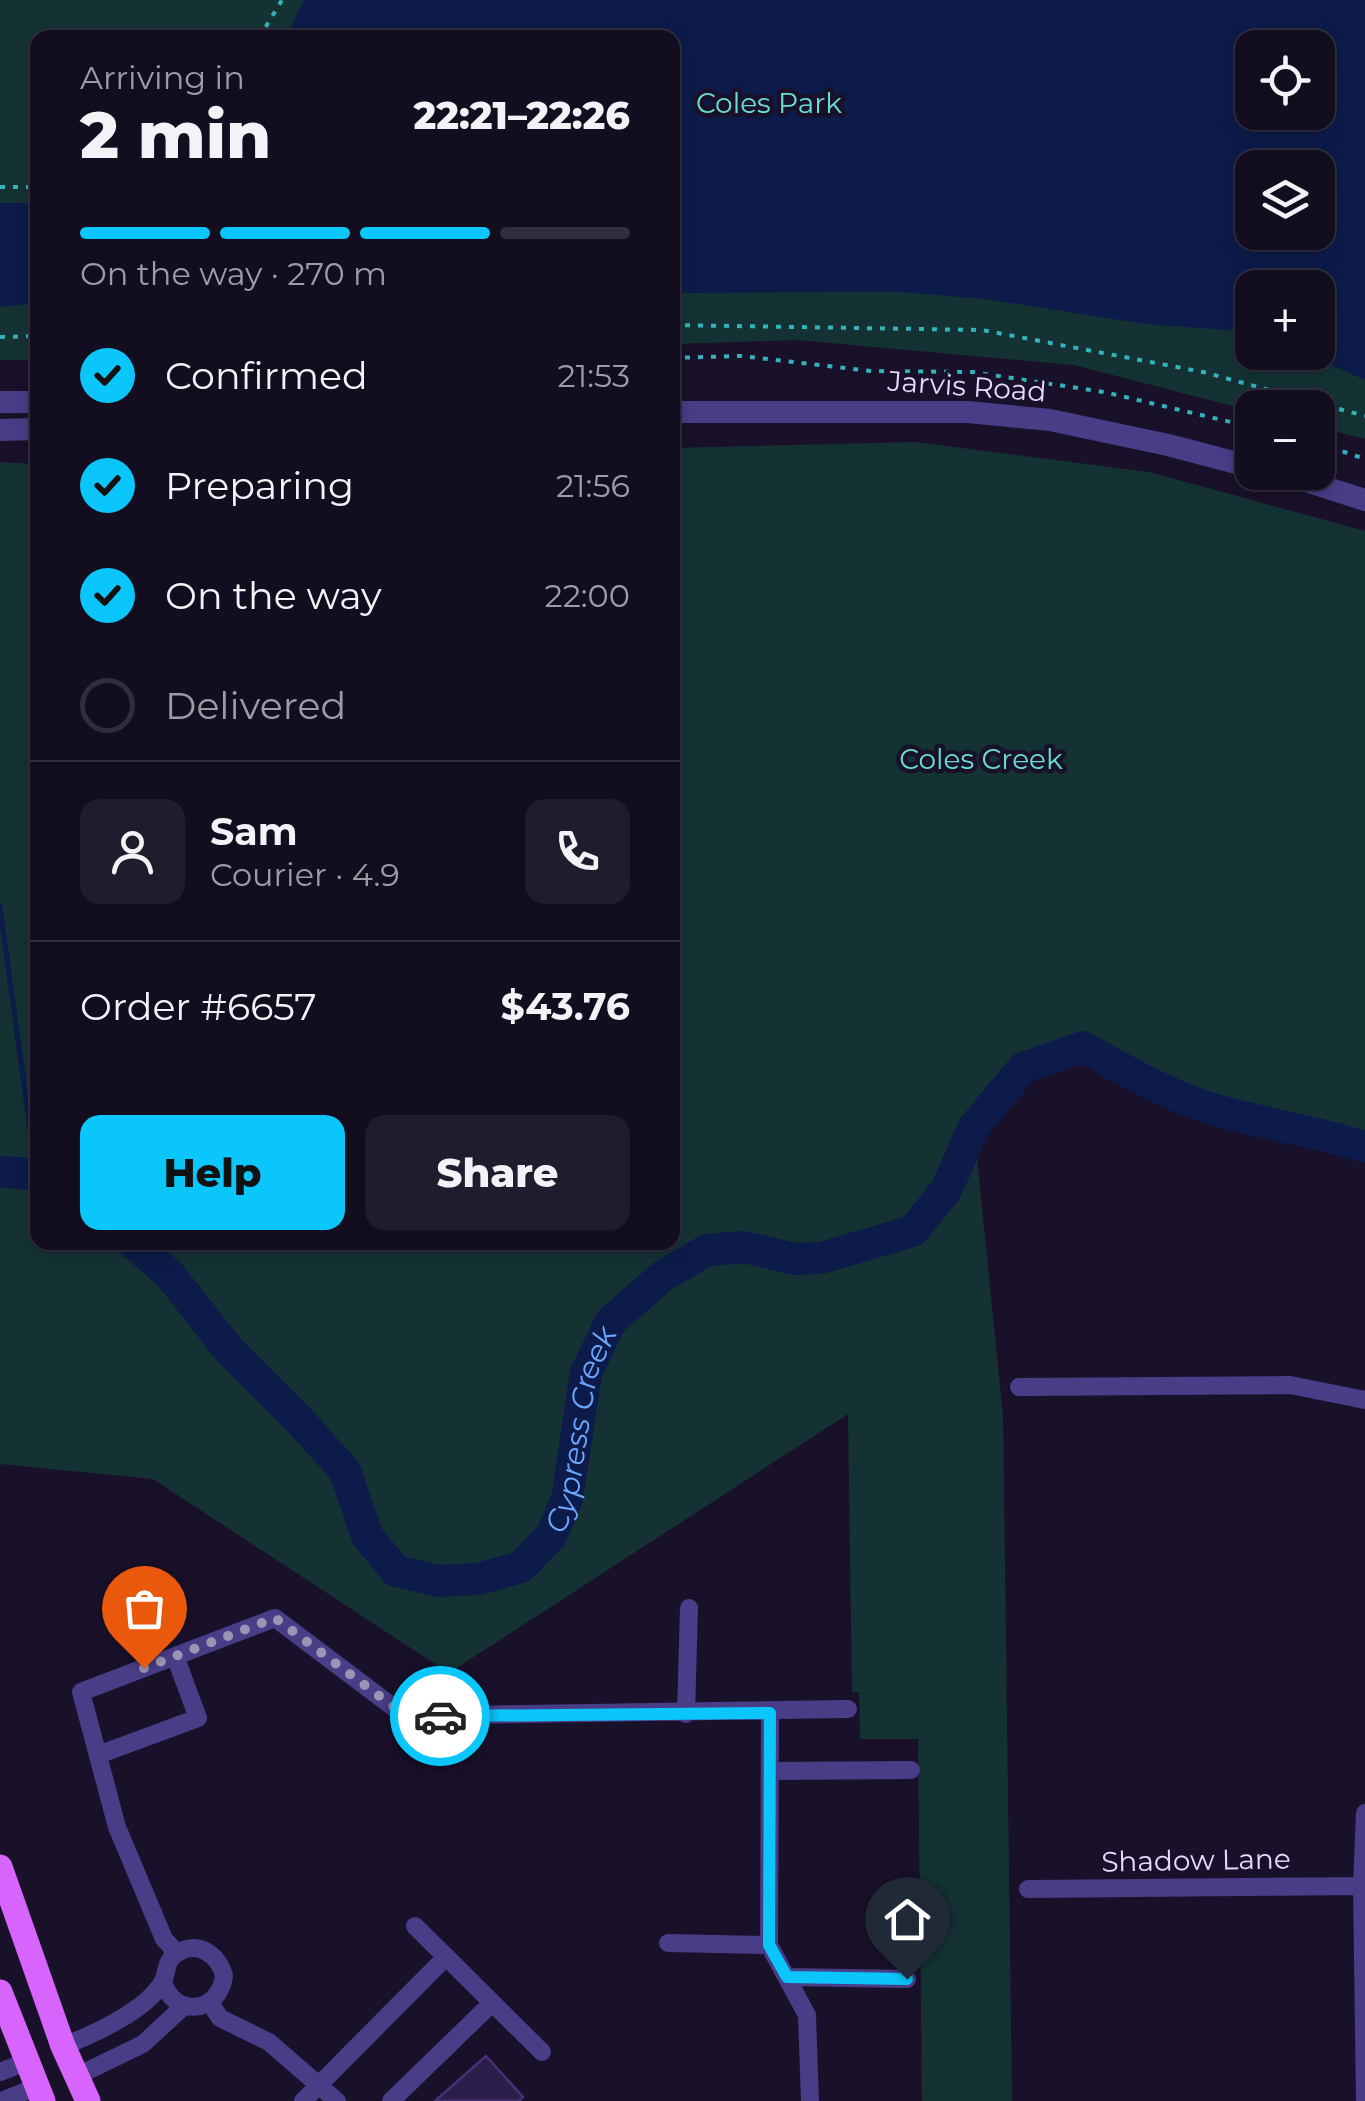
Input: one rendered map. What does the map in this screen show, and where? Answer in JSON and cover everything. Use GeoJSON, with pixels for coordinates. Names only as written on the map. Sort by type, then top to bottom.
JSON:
{"type":"FeatureCollection","features":[{"type":"Feature","properties":{"kind":"main road"},"geometry":{"type":"LineString","coordinates":[[0,1867],[63,2046],[88,2101]]}},
{"type":"Feature","properties":{"kind":"main road"},"geometry":{"type":"LineString","coordinates":[[0,1992],[40,2094],[77,2076]]}},
{"type":"Feature","properties":{"kind":"main road"},"geometry":{"type":"LineString","coordinates":[[28,2062],[63,2046]]}},
{"type":"Feature","properties":{"kind":"street"},"geometry":{"type":"LineString","coordinates":[[0,402],[30,402]]}},
{"type":"Feature","properties":{"kind":"street","name":"Jarvis Road"},"geometry":{"type":"LineString","coordinates":[[680,412],[968,412],[1050,420],[1235,463]]}},
{"type":"Feature","properties":{"kind":"street"},"geometry":{"type":"LineString","coordinates":[[0,430],[30,429]]}},
{"type":"Feature","properties":{"kind":"street"},"geometry":{"type":"LineString","coordinates":[[1334,490],[1365,500]]}},
{"type":"Feature","properties":{"kind":"street"},"geometry":{"type":"LineString","coordinates":[[1019,1387],[1290,1385],[1365,1400]]}},
{"type":"Feature","properties":{"kind":"street"},"geometry":{"type":"LineString","coordinates":[[686,1714],[689,1608]]}},
{"type":"Feature","properties":{"kind":"street"},"geometry":{"type":"LineString","coordinates":[[177,1953],[164,1939],[118,1827],[80,1692],[275,1618],[406,1716],[848,1709]]}},
{"type":"Feature","properties":{"kind":"street"},"geometry":{"type":"LineString","coordinates":[[98,1754],[198,1718],[175,1656]]}},
{"type":"Feature","properties":{"kind":"street"},"geometry":{"type":"LineString","coordinates":[[770,1713],[769,1945],[807,2015],[810,2101]]}},
{"type":"Feature","properties":{"kind":"street"},"geometry":{"type":"LineString","coordinates":[[770,1771],[912,1770]]}},
{"type":"Feature","properties":{"kind":"street"},"geometry":{"type":"LineString","coordinates":[[1364,2101],[1365,1813]]}},
{"type":"Feature","properties":{"kind":"street","name":"Shadow Lane"},"geometry":{"type":"LineString","coordinates":[[1028,1890],[1364,1886]]}},
{"type":"Feature","properties":{"kind":"street"},"geometry":{"type":"LineString","coordinates":[[414,1926],[542,2052]]}},
{"type":"Feature","properties":{"kind":"street"},"geometry":{"type":"LineString","coordinates":[[668,1943],[769,1945]]}},
{"type":"Feature","properties":{"kind":"street"},"geometry":{"type":"LineString","coordinates":[[197,1948],[216,1957],[222,1966],[222,1987],[210,2003],[193,2008],[170,1997],[164,1970],[177,1953],[197,1948]]}},
{"type":"Feature","properties":{"kind":"street"},"geometry":{"type":"LineString","coordinates":[[303,2101],[446,1957]]}},
{"type":"Feature","properties":{"kind":"street"},"geometry":{"type":"LineString","coordinates":[[787,1977],[907,1979]]}},
{"type":"Feature","properties":{"kind":"street"},"geometry":{"type":"LineString","coordinates":[[63,2046],[95,2034],[128,2013],[164,1980]]}},
{"type":"Feature","properties":{"kind":"street"},"geometry":{"type":"LineString","coordinates":[[392,2101],[492,2002]]}},
{"type":"Feature","properties":{"kind":"street"},"geometry":{"type":"LineString","coordinates":[[210,2003],[220,2018],[269,2042],[337,2101]]}},
{"type":"Feature","properties":{"kind":"street"},"geometry":{"type":"LineString","coordinates":[[77,2076],[143,2044],[184,2006]]}},
{"type":"Feature","properties":{"kind":"street"},"geometry":{"type":"LineString","coordinates":[[0,2072],[28,2062]]}},
{"type":"Feature","properties":{"kind":"street"},"geometry":{"type":"LineString","coordinates":[[2,2101],[40,2094]]}},
{"type":"Feature","properties":{"kind":"path"},"geometry":{"type":"LineString","coordinates":[[264,30],[282,0]]}},
{"type":"Feature","properties":{"kind":"path"},"geometry":{"type":"LineString","coordinates":[[0,187],[30,187]]}},
{"type":"Feature","properties":{"kind":"path"},"geometry":{"type":"LineString","coordinates":[[680,326],[982,330],[1203,372],[1365,416]]}},
{"type":"Feature","properties":{"kind":"path"},"geometry":{"type":"LineString","coordinates":[[0,337],[30,336]]}},
{"type":"Feature","properties":{"kind":"path"},"geometry":{"type":"LineString","coordinates":[[680,358],[741,356],[870,370],[972,372],[1104,392],[1235,422]]}},
{"type":"Feature","properties":{"kind":"path"},"geometry":{"type":"LineString","coordinates":[[1335,448],[1365,458]]}},
{"type":"Feature","properties":{"kind":"green space","name":"Coles Park"},"geometry":{"type":"Polygon","coordinates":[[[0,0],[1365,0],[1365,439],[1335,431],[1335,390],[1235,390],[1235,407],[1074,365],[798,340],[680,344],[680,30],[30,30],[30,360],[0,360],[0,0]]]}},
{"type":"Feature","properties":{"kind":"green space","name":"Coles Creek"},"geometry":{"type":"Polygon","coordinates":[[[915,442],[1149,472],[1365,531],[1365,1147],[1187,1100],[1083,1047],[1023,1068],[974,1128],[1003,1415],[1012,2101],[922,2101],[918,1739],[860,1739],[859,1692],[852,1692],[848,1414],[449,1673],[153,1479],[0,1464],[0,462],[30,464],[30,1250],[680,1250],[680,448],[915,442]]]}},
{"type":"Feature","properties":{"kind":"water"},"geometry":{"type":"Polygon","coordinates":[[[304,0],[1365,0],[1365,380],[1335,366],[1335,270],[1235,270],[1235,331],[1145,324],[985,299],[901,292],[680,293],[680,30],[289,30],[304,0]]]}},
{"type":"Feature","properties":{"kind":"water"},"geometry":{"type":"Polygon","coordinates":[[[0,203],[30,203],[30,304],[0,307],[0,203]]]}},
{"type":"Feature","properties":{"kind":"building"},"geometry":{"type":"Polygon","coordinates":[[[486,2056],[523,2097],[519,2101],[435,2101],[486,2056]]]}},
{"type":"Feature","properties":{"kind":"waterway"},"geometry":{"type":"LineString","coordinates":[[0,907],[30,1129]]}},
{"type":"Feature","properties":{"kind":"waterway","name":"Cypress Creek"},"geometry":{"type":"LineString","coordinates":[[141,1250],[170,1275],[229,1350],[345,1471],[367,1536],[396,1571],[439,1581],[478,1579],[521,1567],[551,1536],[567,1499],[586,1373],[611,1321],[663,1276],[707,1250],[744,1247],[795,1259],[821,1258],[913,1231],[946,1190],[974,1127],[1023,1068],[1083,1047],[1187,1100],[1365,1147]]}},
{"type":"Feature","properties":{"kind":"waterway","name":"Cypress Creek"},"geometry":{"type":"LineString","coordinates":[[0,1172],[30,1174]]}},
{"type":"Feature","properties":{"kind":"way so far"},"geometry":{"type":"LineString","coordinates":[[144,1668],[275,1618],[406,1716],[440,1716]]}},
{"type":"Feature","properties":{"kind":"route"},"geometry":{"type":"LineString","coordinates":[[440,1716],[770,1713],[769,1945],[787,1977],[907,1979]]}}]}
